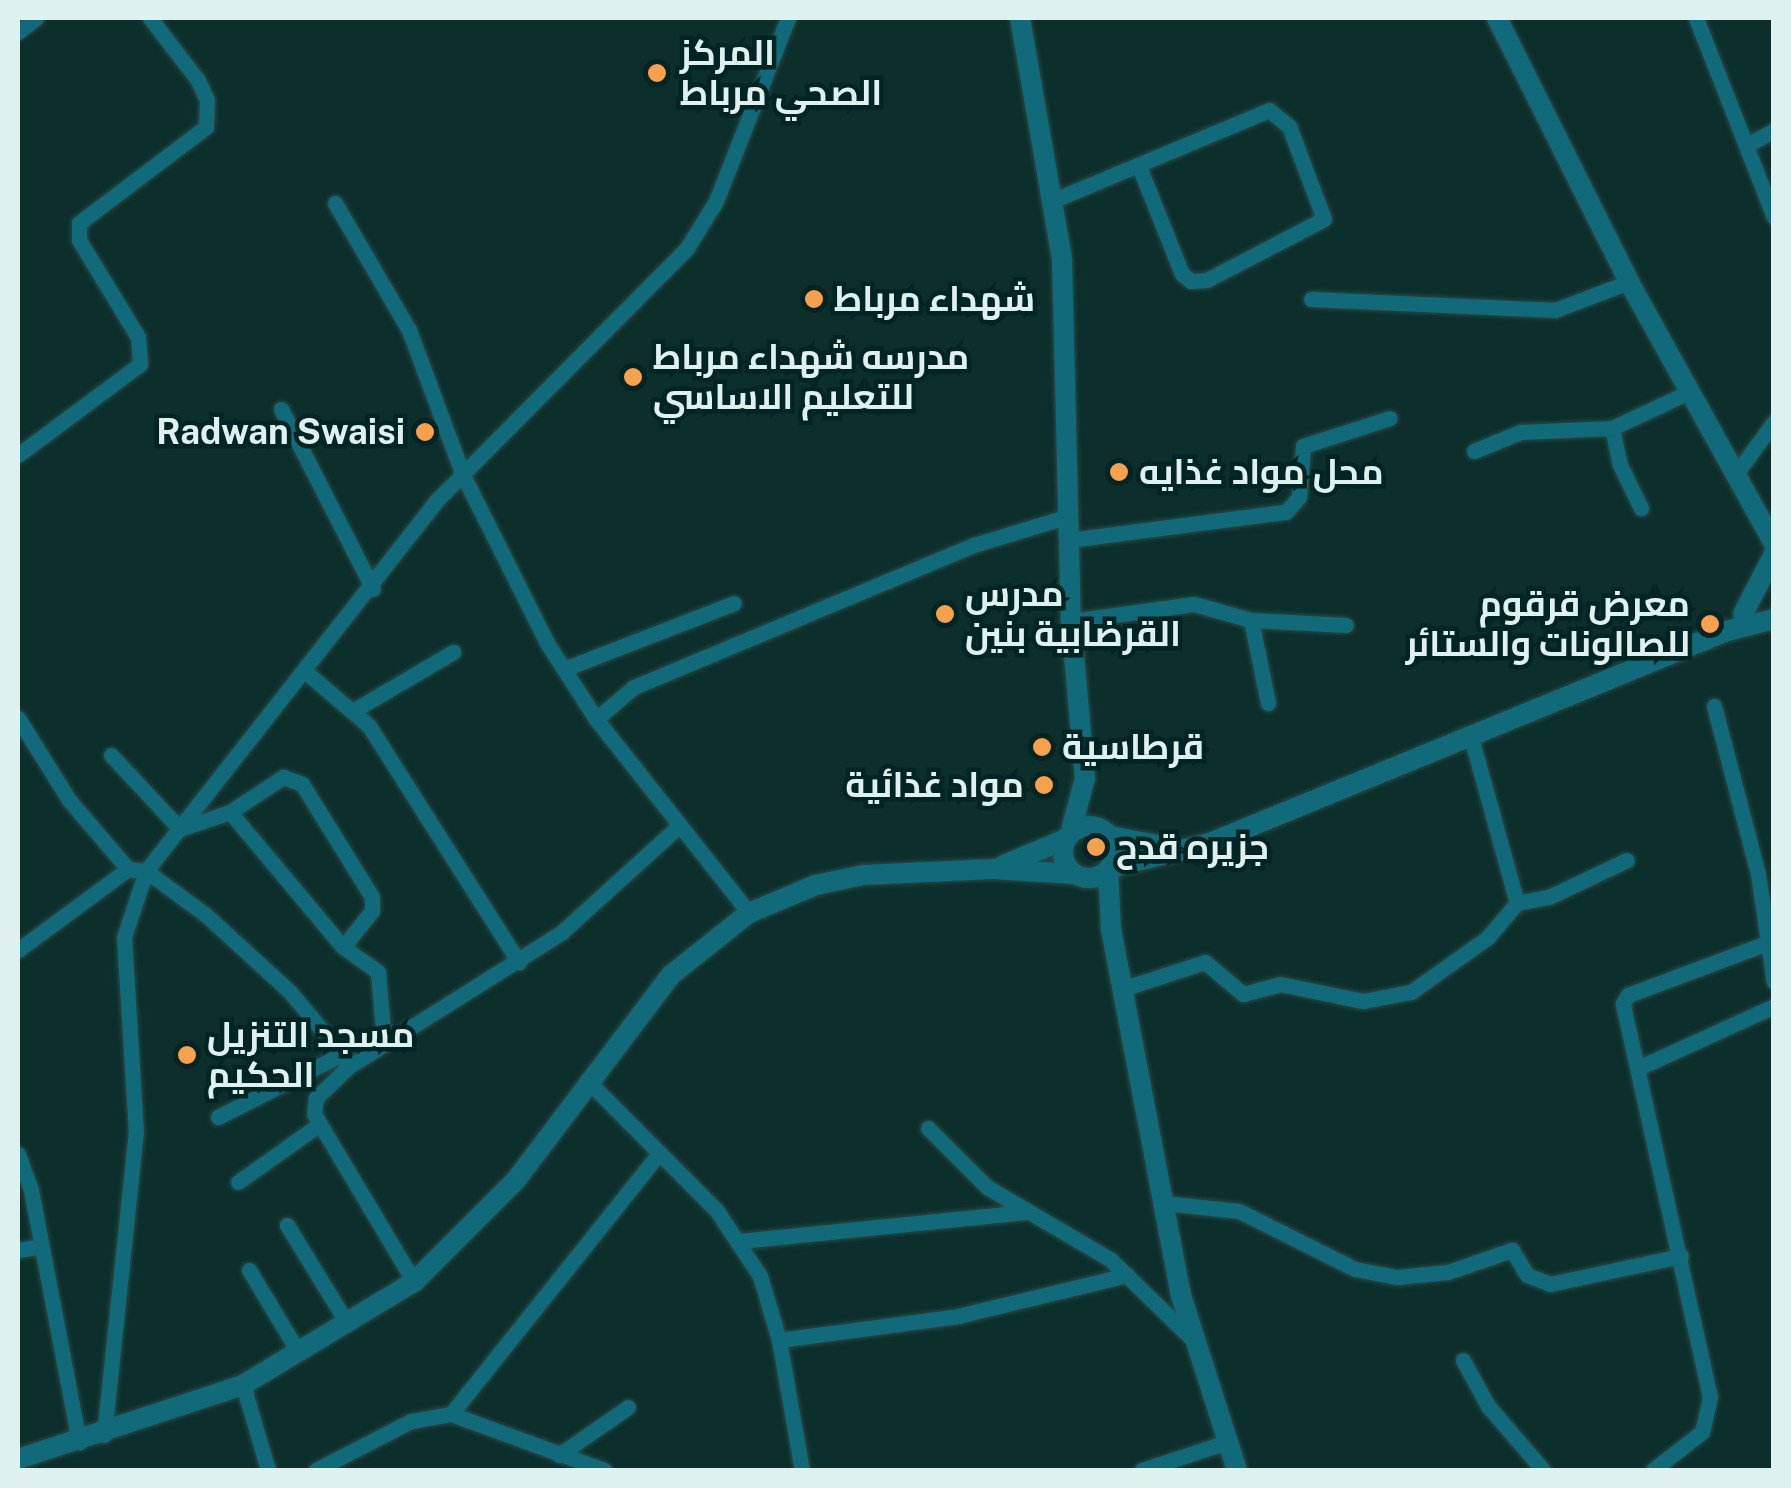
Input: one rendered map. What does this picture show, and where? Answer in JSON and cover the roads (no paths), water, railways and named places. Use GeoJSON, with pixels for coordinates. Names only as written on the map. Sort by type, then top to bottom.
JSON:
{"type":"FeatureCollection","features":[{"type":"Feature","properties":{"kind":"street"},"geometry":{"type":"LineString","coordinates":[[18,32],[36,18]]}},
{"type":"Feature","properties":{"kind":"street"},"geometry":{"type":"LineString","coordinates":[[18,455],[140,364],[138,337],[79,240],[79,223],[206,127],[207,100],[197,79],[150,18]]}},
{"type":"Feature","properties":{"kind":"street"},"geometry":{"type":"LineString","coordinates":[[104,1434],[136,1134],[124,937],[146,871],[463,475],[687,248],[716,202],[788,18]]}},
{"type":"Feature","properties":{"kind":"street"},"geometry":{"type":"LineString","coordinates":[[1020,18],[1054,200],[1065,320],[1070,620],[1084,789],[1115,852],[1108,869],[1111,929],[1164,1203],[1191,1338],[1237,1470]]}},
{"type":"Feature","properties":{"kind":"street"},"geometry":{"type":"LineString","coordinates":[[1497,18],[1629,282],[1773,544],[1747,621]]}},
{"type":"Feature","properties":{"kind":"street"},"geometry":{"type":"LineString","coordinates":[[1696,18],[1750,144],[1774,217]]}},
{"type":"Feature","properties":{"kind":"street"},"geometry":{"type":"LineString","coordinates":[[1054,200],[1140,168],[1269,110],[1289,126],[1324,219],[1206,280],[1191,280],[1182,274],[1140,168]]}},
{"type":"Feature","properties":{"kind":"street"},"geometry":{"type":"LineString","coordinates":[[1750,144],[1774,130]]}},
{"type":"Feature","properties":{"kind":"street"},"geometry":{"type":"LineString","coordinates":[[335,203],[409,330],[463,475],[564,669],[596,719],[749,913]]}},
{"type":"Feature","properties":{"kind":"street"},"geometry":{"type":"LineString","coordinates":[[1311,299],[1555,310],[1629,282]]}},
{"type":"Feature","properties":{"kind":"street"},"geometry":{"type":"LineString","coordinates":[[1474,450],[1520,432],[1612,428],[1689,392]]}},
{"type":"Feature","properties":{"kind":"street"},"geometry":{"type":"LineString","coordinates":[[280,409],[373,588]]}},
{"type":"Feature","properties":{"kind":"street"},"geometry":{"type":"LineString","coordinates":[[1070,540],[1286,512],[1299,497],[1303,446],[1390,418]]}},
{"type":"Feature","properties":{"kind":"street"},"geometry":{"type":"LineString","coordinates":[[1735,475],[1774,422]]}},
{"type":"Feature","properties":{"kind":"street"},"geometry":{"type":"LineString","coordinates":[[1612,428],[1620,464],[1641,508]]}},
{"type":"Feature","properties":{"kind":"street"},"geometry":{"type":"LineString","coordinates":[[596,719],[634,688],[974,544],[1069,516]]}},
{"type":"Feature","properties":{"kind":"street"},"geometry":{"type":"LineString","coordinates":[[18,1459],[104,1434],[242,1385],[414,1282],[503,1194],[586,1080],[671,975],[749,913],[841,879],[992,869],[1076,874],[1210,843],[1727,631],[1774,600]]}},
{"type":"Feature","properties":{"kind":"street"},"geometry":{"type":"LineString","coordinates":[[564,669],[734,604]]}},
{"type":"Feature","properties":{"kind":"street"},"geometry":{"type":"LineString","coordinates":[[1070,620],[1164,604],[1194,604],[1251,620],[1346,624]]}},
{"type":"Feature","properties":{"kind":"street"},"geometry":{"type":"LineString","coordinates":[[1747,621],[1774,619]]}},
{"type":"Feature","properties":{"kind":"street"},"geometry":{"type":"LineString","coordinates":[[1251,620],[1268,703]]}},
{"type":"Feature","properties":{"kind":"street"},"geometry":{"type":"LineString","coordinates":[[1747,621],[1774,631]]}},
{"type":"Feature","properties":{"kind":"street"},"geometry":{"type":"LineString","coordinates":[[356,709],[453,652]]}},
{"type":"Feature","properties":{"kind":"street"},"geometry":{"type":"LineString","coordinates":[[308,673],[356,709],[519,962]]}},
{"type":"Feature","properties":{"kind":"street"},"geometry":{"type":"LineString","coordinates":[[1714,706],[1770,942],[1774,982]]}},
{"type":"Feature","properties":{"kind":"street"},"geometry":{"type":"LineString","coordinates":[[18,718],[68,800],[128,869],[146,871],[246,950],[345,1060]]}},
{"type":"Feature","properties":{"kind":"street"},"geometry":{"type":"LineString","coordinates":[[1471,737],[1517,903]]}},
{"type":"Feature","properties":{"kind":"street"},"geometry":{"type":"LineString","coordinates":[[111,755],[180,829]]}},
{"type":"Feature","properties":{"kind":"street"},"geometry":{"type":"LineString","coordinates":[[180,829],[230,812],[283,778],[302,784],[372,897],[372,910],[343,947]]}},
{"type":"Feature","properties":{"kind":"street"},"geometry":{"type":"LineString","coordinates":[[1084,789],[1064,858],[1111,929]]}},
{"type":"Feature","properties":{"kind":"street"},"geometry":{"type":"LineString","coordinates":[[230,812],[343,947],[383,982],[384,1042]]}},
{"type":"Feature","properties":{"kind":"street"},"geometry":{"type":"LineString","coordinates":[[218,1117],[384,1042],[519,962],[678,827]]}},
{"type":"Feature","properties":{"kind":"street"},"geometry":{"type":"LineString","coordinates":[[992,869],[1068,836],[1104,832],[1143,847],[1210,843]]}},
{"type":"Feature","properties":{"kind":"street"},"geometry":{"type":"LineString","coordinates":[[1122,988],[1205,962],[1243,994],[1280,984],[1363,1001],[1410,992],[1486,938],[1517,903],[1587,882],[1627,860]]}},
{"type":"Feature","properties":{"kind":"street"},"geometry":{"type":"LineString","coordinates":[[18,950],[128,869]]}},
{"type":"Feature","properties":{"kind":"street"},"geometry":{"type":"LineString","coordinates":[[1653,1470],[1702,1432],[1710,1398],[1681,1256],[1623,1014],[1628,995],[1770,942]]}},
{"type":"Feature","properties":{"kind":"street"},"geometry":{"type":"LineString","coordinates":[[1638,1068],[1774,1006]]}},
{"type":"Feature","properties":{"kind":"street"},"geometry":{"type":"LineString","coordinates":[[345,1060],[316,1098],[320,1124],[414,1282]]}},
{"type":"Feature","properties":{"kind":"street"},"geometry":{"type":"LineString","coordinates":[[586,1080],[740,1240],[760,1276],[780,1340],[802,1470]]}},
{"type":"Feature","properties":{"kind":"street"},"geometry":{"type":"LineString","coordinates":[[238,1182],[320,1124]]}},
{"type":"Feature","properties":{"kind":"street"},"geometry":{"type":"LineString","coordinates":[[928,1128],[986,1187],[1127,1275],[1191,1338]]}},
{"type":"Feature","properties":{"kind":"street"},"geometry":{"type":"LineString","coordinates":[[18,1154],[42,1246],[79,1442]]}},
{"type":"Feature","properties":{"kind":"street"},"geometry":{"type":"LineString","coordinates":[[451,1414],[658,1155]]}},
{"type":"Feature","properties":{"kind":"street"},"geometry":{"type":"LineString","coordinates":[[1164,1203],[1240,1211],[1355,1269],[1398,1277],[1448,1272],[1512,1250],[1528,1275],[1550,1284],[1681,1256]]}},
{"type":"Feature","properties":{"kind":"street"},"geometry":{"type":"LineString","coordinates":[[740,1240],[1026,1212]]}},
{"type":"Feature","properties":{"kind":"street"},"geometry":{"type":"LineString","coordinates":[[287,1225],[347,1323]]}},
{"type":"Feature","properties":{"kind":"street"},"geometry":{"type":"LineString","coordinates":[[18,1250],[42,1246]]}},
{"type":"Feature","properties":{"kind":"street"},"geometry":{"type":"LineString","coordinates":[[249,1270],[299,1353]]}},
{"type":"Feature","properties":{"kind":"street"},"geometry":{"type":"LineString","coordinates":[[780,1340],[958,1316],[1127,1275]]}},
{"type":"Feature","properties":{"kind":"street"},"geometry":{"type":"LineString","coordinates":[[1464,1360],[1488,1406],[1543,1470]]}},
{"type":"Feature","properties":{"kind":"street"},"geometry":{"type":"LineString","coordinates":[[242,1385],[268,1470]]}},
{"type":"Feature","properties":{"kind":"street"},"geometry":{"type":"LineString","coordinates":[[558,1454],[628,1407]]}},
{"type":"Feature","properties":{"kind":"street"},"geometry":{"type":"LineString","coordinates":[[316,1470],[411,1420],[451,1414],[604,1470]]}},
{"type":"Feature","properties":{"kind":"street"},"geometry":{"type":"LineString","coordinates":[[1142,1470],[1227,1442]]}},
{"type":"Feature","properties":{"kind":"place","name":"المركز الصحي مرباط"},"geometry":{"type":"Point","coordinates":[657,73]}},
{"type":"Feature","properties":{"kind":"place","name":"شهداء مرباط"},"geometry":{"type":"Point","coordinates":[814,299]}},
{"type":"Feature","properties":{"kind":"place","name":"مدرسه شهداء مرباط للتعليم الاساسي"},"geometry":{"type":"Point","coordinates":[633,377]}},
{"type":"Feature","properties":{"kind":"place","name":"Radwan Swaisi"},"geometry":{"type":"Point","coordinates":[425,432]}},
{"type":"Feature","properties":{"kind":"place","name":"محل مواد غذايه"},"geometry":{"type":"Point","coordinates":[1119,472]}},
{"type":"Feature","properties":{"kind":"place","name":"مدرس القرضابية بنين"},"geometry":{"type":"Point","coordinates":[945,614]}},
{"type":"Feature","properties":{"kind":"place","name":"معرض قرقوم للصالونات والستائر"},"geometry":{"type":"Point","coordinates":[1710,624]}},
{"type":"Feature","properties":{"kind":"place","name":"قرطاسية"},"geometry":{"type":"Point","coordinates":[1042,747]}},
{"type":"Feature","properties":{"kind":"place","name":"مواد غذائية"},"geometry":{"type":"Point","coordinates":[1044,785]}},
{"type":"Feature","properties":{"kind":"place","name":"جزيره قدح"},"geometry":{"type":"Point","coordinates":[1096,847]}},
{"type":"Feature","properties":{"kind":"place","name":"مسجد التنزيل الحكيم"},"geometry":{"type":"Point","coordinates":[187,1055]}}]}
